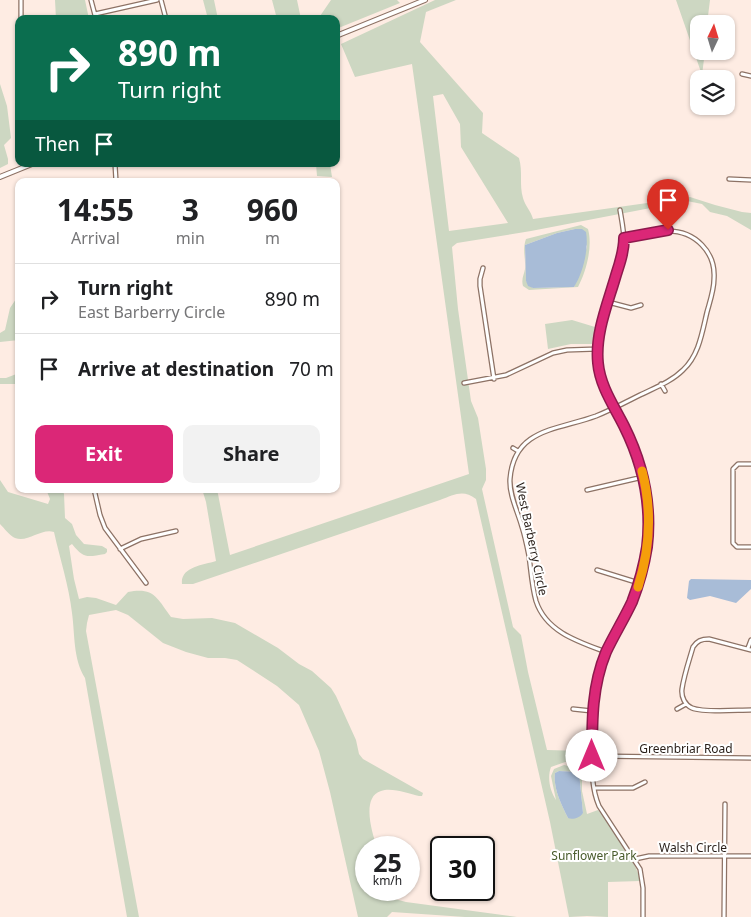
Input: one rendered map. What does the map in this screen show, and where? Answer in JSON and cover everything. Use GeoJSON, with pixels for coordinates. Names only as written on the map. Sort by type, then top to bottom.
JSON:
{"type":"FeatureCollection","features":[{"type":"Feature","properties":{"kind":"street"},"geometry":{"type":"LineString","coordinates":[[21,0],[21,15]]}},
{"type":"Feature","properties":{"kind":"street"},"geometry":{"type":"LineString","coordinates":[[92,0],[95,14],[159,0],[165,15]]}},
{"type":"Feature","properties":{"kind":"street"},"geometry":{"type":"LineString","coordinates":[[340,34],[425,0]]}},
{"type":"Feature","properties":{"kind":"street"},"geometry":{"type":"LineString","coordinates":[[742,74],[751,76]]}},
{"type":"Feature","properties":{"kind":"street"},"geometry":{"type":"LineString","coordinates":[[0,177],[25,167]]}},
{"type":"Feature","properties":{"kind":"street"},"geometry":{"type":"LineString","coordinates":[[729,179],[751,180]]}},
{"type":"Feature","properties":{"kind":"street"},"geometry":{"type":"LineString","coordinates":[[620,210],[624,238],[622,257],[599,334],[597,350],[601,375],[631,440],[643,478],[648,505],[648,532],[645,559],[639,583],[606,652],[597,680],[592,710],[592,756],[594,788],[599,806],[635,859],[643,880],[643,917]]}},
{"type":"Feature","properties":{"kind":"street"},"geometry":{"type":"LineString","coordinates":[[513,448],[518,451],[534,436],[547,430],[594,417],[661,384],[682,371],[693,357],[698,347],[714,285],[713,262],[708,252],[700,242],[680,232],[664,231],[624,238]]}},
{"type":"Feature","properties":{"kind":"street"},"geometry":{"type":"LineString","coordinates":[[483,268],[480,286],[494,379]]}},
{"type":"Feature","properties":{"kind":"street"},"geometry":{"type":"LineString","coordinates":[[608,302],[631,308],[641,305]]}},
{"type":"Feature","properties":{"kind":"street"},"geometry":{"type":"LineString","coordinates":[[464,384],[494,379],[553,353],[567,350],[597,350]]}},
{"type":"Feature","properties":{"kind":"street"},"geometry":{"type":"LineString","coordinates":[[661,384],[665,391]]}},
{"type":"Feature","properties":{"kind":"street","name":"West Barberry Circle"},"geometry":{"type":"LineString","coordinates":[[518,451],[513,465],[510,485],[526,539],[538,605],[542,615],[556,629],[606,652]]}},
{"type":"Feature","properties":{"kind":"street"},"geometry":{"type":"LineString","coordinates":[[751,464],[738,464],[733,469],[732,527],[734,546],[751,548]]}},
{"type":"Feature","properties":{"kind":"street"},"geometry":{"type":"LineString","coordinates":[[588,490],[643,478]]}},
{"type":"Feature","properties":{"kind":"street"},"geometry":{"type":"LineString","coordinates":[[95,493],[105,528],[146,583]]}},
{"type":"Feature","properties":{"kind":"street"},"geometry":{"type":"LineString","coordinates":[[120,548],[141,538],[176,531]]}},
{"type":"Feature","properties":{"kind":"street"},"geometry":{"type":"LineString","coordinates":[[597,570],[639,583]]}},
{"type":"Feature","properties":{"kind":"street"},"geometry":{"type":"LineString","coordinates":[[697,636],[699,641]]}},
{"type":"Feature","properties":{"kind":"street"},"geometry":{"type":"LineString","coordinates":[[751,640],[749,649],[709,639],[699,641],[693,647],[682,689],[682,697],[691,708],[700,710],[751,710]]}},
{"type":"Feature","properties":{"kind":"street"},"geometry":{"type":"LineString","coordinates":[[677,709],[686,704]]}},
{"type":"Feature","properties":{"kind":"street"},"geometry":{"type":"LineString","coordinates":[[573,709],[592,710]]}},
{"type":"Feature","properties":{"kind":"street","name":"Greenbriar Road"},"geometry":{"type":"LineString","coordinates":[[592,756],[751,758]]}},
{"type":"Feature","properties":{"kind":"street"},"geometry":{"type":"LineString","coordinates":[[594,788],[633,788],[645,782]]}},
{"type":"Feature","properties":{"kind":"street"},"geometry":{"type":"LineString","coordinates":[[724,804],[724,917]]}},
{"type":"Feature","properties":{"kind":"street","name":"Walsh Circle"},"geometry":{"type":"LineString","coordinates":[[635,859],[649,856],[751,856]]}},
{"type":"Feature","properties":{"kind":"green space"},"geometry":{"type":"Polygon","coordinates":[[[55,0],[85,0],[88,15],[56,15],[55,0]]]}},
{"type":"Feature","properties":{"kind":"green space"},"geometry":{"type":"Polygon","coordinates":[[[203,0],[214,0],[217,15],[207,15],[203,0]]]}},
{"type":"Feature","properties":{"kind":"green space"},"geometry":{"type":"Polygon","coordinates":[[[272,0],[297,0],[300,15],[276,15],[272,0]]]}},
{"type":"Feature","properties":{"kind":"green space"},"geometry":{"type":"Polygon","coordinates":[[[331,0],[397,0],[400,3],[340,27],[340,15],[321,15],[331,0]]]}},
{"type":"Feature","properties":{"kind":"green space","name":"Sunflower Park"},"geometry":{"type":"Polygon","coordinates":[[[435,0],[456,0],[426,12],[420,42],[483,113],[482,133],[519,158],[522,193],[533,219],[690,197],[751,213],[751,230],[727,216],[710,212],[702,204],[687,201],[457,243],[452,247],[458,309],[471,401],[478,418],[486,469],[486,480],[482,489],[513,627],[521,635],[547,750],[583,751],[582,760],[568,761],[551,767],[549,780],[552,793],[556,800],[551,776],[554,769],[564,765],[582,769],[582,791],[587,814],[598,810],[629,854],[640,881],[608,882],[608,917],[569,917],[550,822],[476,499],[467,494],[454,495],[193,584],[182,584],[182,578],[188,570],[216,561],[203,493],[218,493],[230,555],[469,474],[412,64],[355,77],[341,44],[435,0]],[[443,94],[433,96],[449,231],[508,223],[461,147],[460,124],[443,94]],[[559,771],[555,773],[556,790],[568,818],[583,813],[579,772],[559,771]]]}},
{"type":"Feature","properties":{"kind":"green space"},"geometry":{"type":"Polygon","coordinates":[[[676,0],[710,0],[708,15],[690,15],[690,40],[676,0]]]}},
{"type":"Feature","properties":{"kind":"green space"},"geometry":{"type":"Polygon","coordinates":[[[697,60],[704,60],[703,70],[700,70],[697,60]]]}},
{"type":"Feature","properties":{"kind":"green space"},"geometry":{"type":"Polygon","coordinates":[[[0,84],[7,106],[11,138],[4,145],[8,164],[0,168],[0,84]]]}},
{"type":"Feature","properties":{"kind":"green space"},"geometry":{"type":"Polygon","coordinates":[[[316,167],[330,167],[332,177],[317,176],[316,167]]]}},
{"type":"Feature","properties":{"kind":"green space"},"geometry":{"type":"Polygon","coordinates":[[[581,225],[588,229],[590,244],[588,259],[578,287],[529,290],[523,286],[522,279],[525,269],[524,247],[526,239],[581,225]],[[575,229],[557,233],[525,245],[526,281],[533,288],[574,287],[587,246],[575,229]]]}},
{"type":"Feature","properties":{"kind":"green space"},"geometry":{"type":"Polygon","coordinates":[[[15,300],[15,340],[0,342],[0,333],[5,330],[10,308],[15,300]]]}},
{"type":"Feature","properties":{"kind":"green space"},"geometry":{"type":"Polygon","coordinates":[[[572,320],[595,327],[592,344],[571,344],[548,349],[545,324],[572,320]]]}},
{"type":"Feature","properties":{"kind":"green space"},"geometry":{"type":"Polygon","coordinates":[[[15,375],[15,384],[0,384],[0,378],[15,375]]]}},
{"type":"Feature","properties":{"kind":"green space"},"geometry":{"type":"Polygon","coordinates":[[[0,480],[8,492],[48,504],[50,499],[48,493],[64,493],[65,518],[72,524],[76,535],[84,544],[102,546],[107,549],[105,554],[86,556],[72,544],[69,546],[79,599],[87,597],[96,598],[116,605],[128,592],[144,591],[158,599],[171,617],[183,619],[212,618],[235,623],[278,648],[312,671],[331,688],[356,740],[359,754],[363,759],[423,793],[422,796],[419,796],[395,790],[385,790],[375,795],[371,800],[370,816],[374,836],[355,836],[355,901],[402,901],[517,917],[465,917],[392,912],[387,917],[358,917],[319,751],[299,705],[277,686],[237,660],[208,658],[163,643],[128,615],[116,610],[89,615],[86,631],[139,917],[127,917],[85,678],[76,655],[69,593],[54,532],[44,532],[25,539],[15,538],[0,524],[0,480]]]}},
{"type":"Feature","properties":{"kind":"water"},"geometry":{"type":"Polygon","coordinates":[[[582,229],[586,232],[587,246],[583,268],[574,287],[533,288],[528,286],[526,281],[525,245],[557,233],[582,229]]]}},
{"type":"Feature","properties":{"kind":"water"},"geometry":{"type":"Polygon","coordinates":[[[691,579],[751,580],[751,589],[736,603],[710,596],[690,600],[687,598],[689,581],[691,579]]]}},
{"type":"Feature","properties":{"kind":"water"},"geometry":{"type":"Polygon","coordinates":[[[559,771],[579,772],[583,813],[576,818],[568,818],[558,796],[555,773],[559,771]]]}},
{"type":"Feature","properties":{"kind":"slow traffic"},"geometry":{"type":"LineString","coordinates":[[638,587],[645,559],[648,532],[648,505],[642,471]]}},
{"type":"Feature","properties":{"kind":"route"},"geometry":{"type":"LineString","coordinates":[[592,756],[592,714],[597,680],[606,652],[632,601],[640,578],[647,546],[648,527],[648,505],[638,458],[604,386],[598,367],[597,350],[599,334],[622,257],[624,238],[668,230]]}}]}
